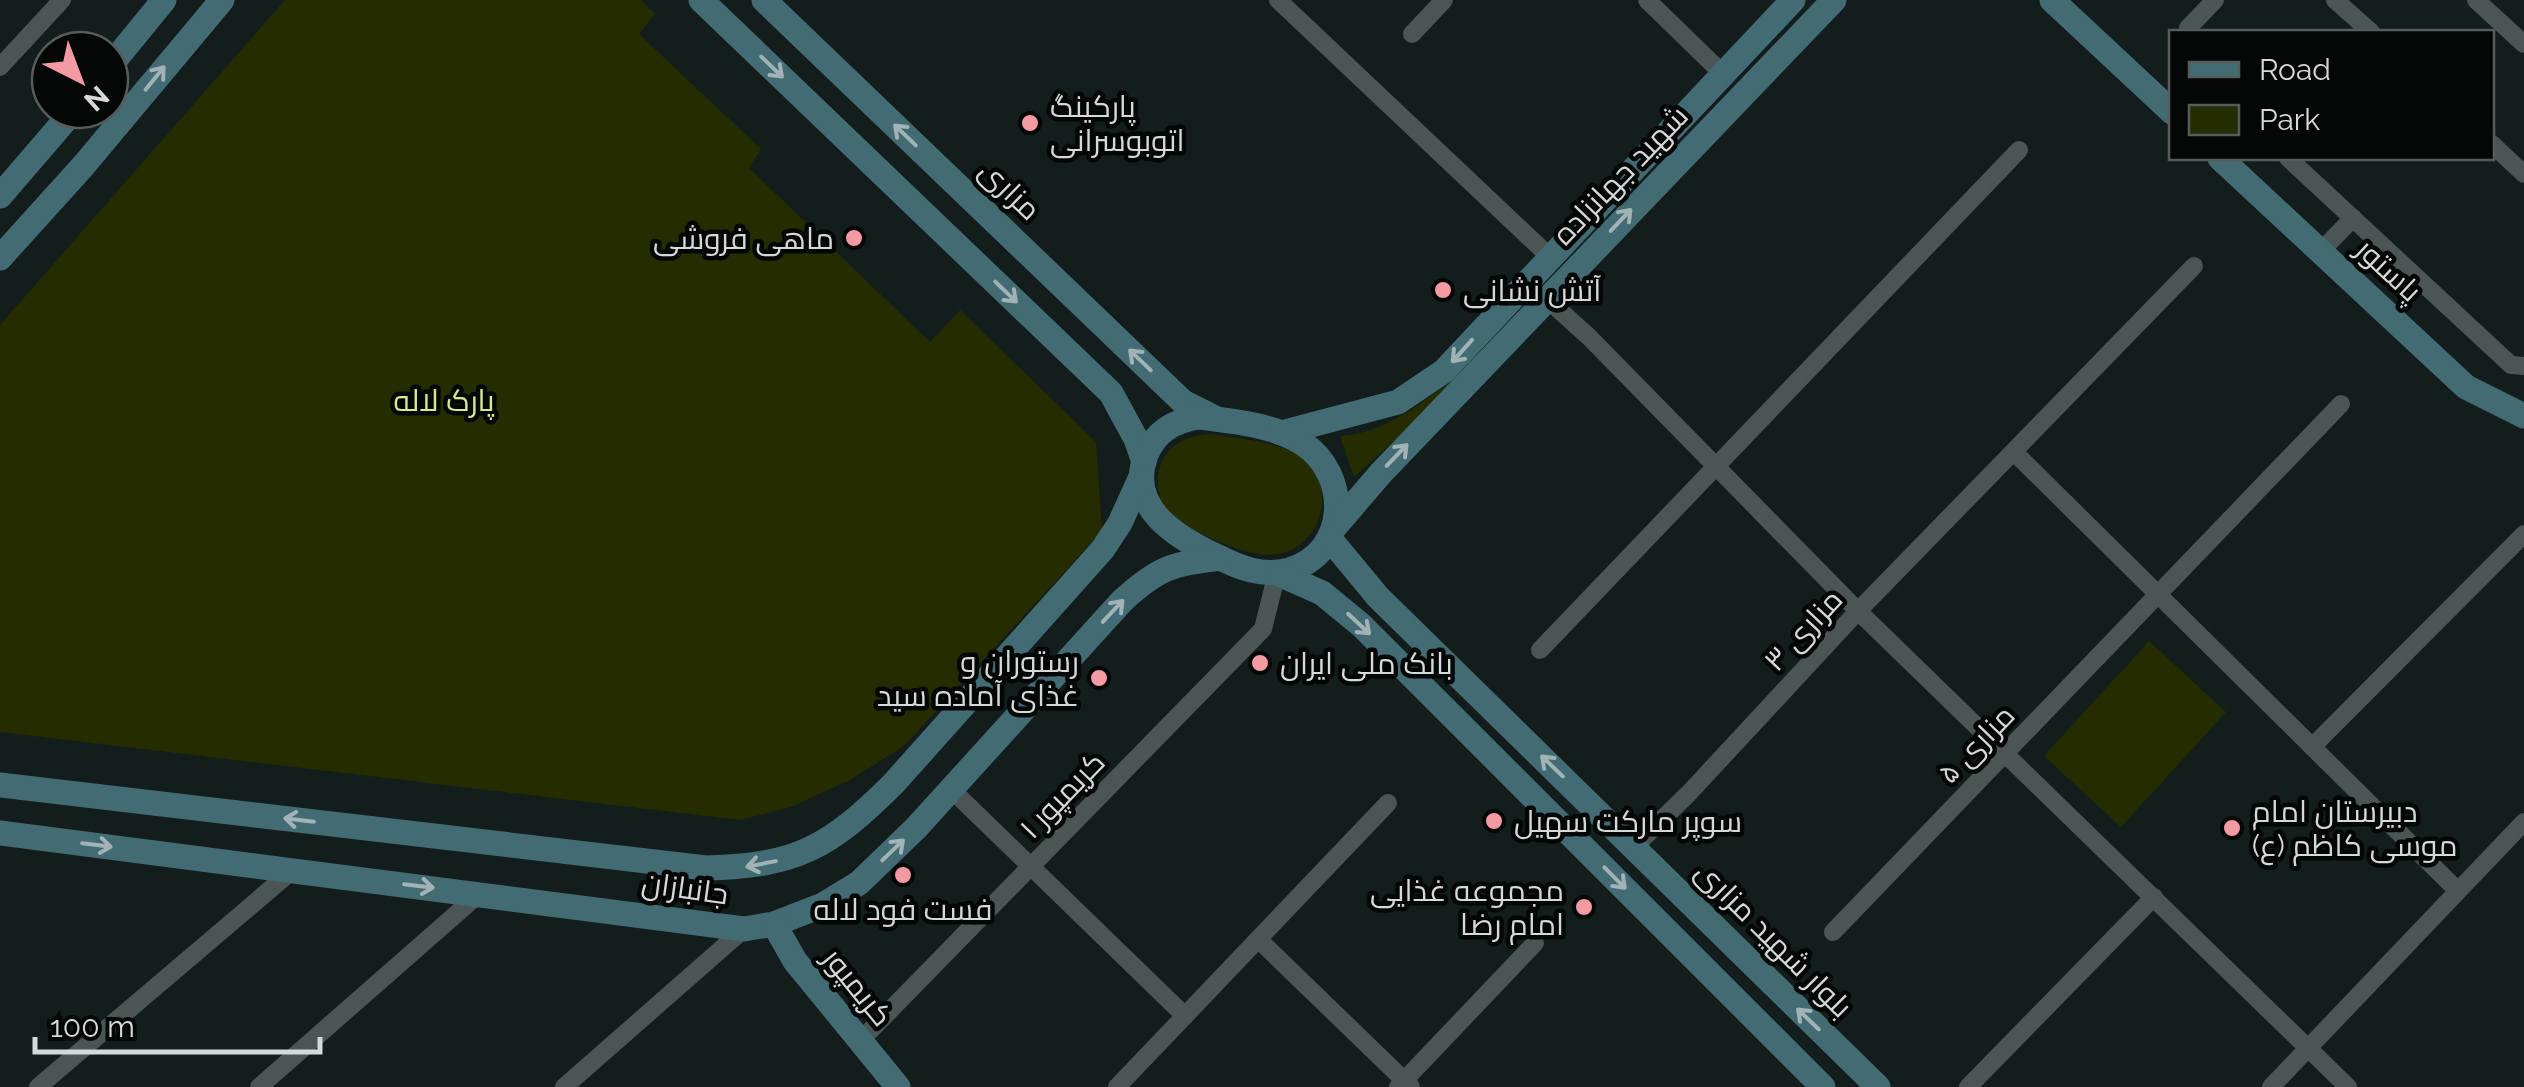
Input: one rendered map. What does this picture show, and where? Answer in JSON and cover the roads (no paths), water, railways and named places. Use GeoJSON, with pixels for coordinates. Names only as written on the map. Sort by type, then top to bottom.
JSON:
{"type":"FeatureCollection","features":[{"type":"Feature","properties":{"kind":"main road"},"geometry":{"type":"LineString","coordinates":[[130,42],[164,0]]}},
{"type":"Feature","properties":{"kind":"main road"},"geometry":{"type":"LineString","coordinates":[[0,258],[84,165],[222,0]]}},
{"type":"Feature","properties":{"kind":"main road"},"geometry":{"type":"LineString","coordinates":[[701,0],[1110,393],[1136,439],[1149,507],[1159,521],[1177,537],[1242,569],[1277,573],[1322,593],[1361,625],[1823,1087]]}},
{"type":"Feature","properties":{"kind":"main road","name":"مزاری"},"geometry":{"type":"LineString","coordinates":[[764,0],[1183,402],[1217,419]]}},
{"type":"Feature","properties":{"kind":"main road","name":"شهید جهانزاده"},"geometry":{"type":"LineString","coordinates":[[1281,432],[1375,411],[1418,390],[1444,371],[1793,0]]}},
{"type":"Feature","properties":{"kind":"main road","name":"شهید جهانزاده"},"geometry":{"type":"LineString","coordinates":[[1331,534],[1381,472],[1834,0]]}},
{"type":"Feature","properties":{"kind":"main road"},"geometry":{"type":"LineString","coordinates":[[2063,4],[2169,109]]}},
{"type":"Feature","properties":{"kind":"main road"},"geometry":{"type":"LineString","coordinates":[[0,196],[58,130]]}},
{"type":"Feature","properties":{"kind":"main road"},"geometry":{"type":"LineString","coordinates":[[52,137],[84,165]]}},
{"type":"Feature","properties":{"kind":"main road","name":"پاستور"},"geometry":{"type":"LineString","coordinates":[[2222,160],[2466,387],[2524,416]]}},
{"type":"Feature","properties":{"kind":"main road"},"geometry":{"type":"LineString","coordinates":[[1526,280],[1547,299]]}},
{"type":"Feature","properties":{"kind":"main road"},"geometry":{"type":"LineString","coordinates":[[1142,470],[1150,448],[1164,428],[1199,416],[1281,432],[1314,452],[1337,488],[1338,508],[1331,534],[1313,558],[1277,573]]}},
{"type":"Feature","properties":{"kind":"main road","name":"جانبازان"},"geometry":{"type":"LineString","coordinates":[[0,785],[706,868],[755,867],[794,857],[831,838],[894,783],[1102,549],[1120,522],[1142,470]]}},
{"type":"Feature","properties":{"kind":"main road","name":"بلوار شهید مزاری"},"geometry":{"type":"LineString","coordinates":[[1331,534],[1378,597],[1878,1087]]}},
{"type":"Feature","properties":{"kind":"main road","name":"جانبازان"},"geometry":{"type":"LineString","coordinates":[[0,833],[744,929],[774,924],[824,905],[859,883],[952,790],[1146,578],[1173,564],[1220,558]]}},
{"type":"Feature","properties":{"kind":"main road","name":"کریمپور"},"geometry":{"type":"LineString","coordinates":[[774,924],[794,961],[898,1087]]}},
{"type":"Feature","properties":{"kind":"street"},"geometry":{"type":"LineString","coordinates":[[0,67],[62,0]]}},
{"type":"Feature","properties":{"kind":"street"},"geometry":{"type":"LineString","coordinates":[[1278,0],[1549,256]]}},
{"type":"Feature","properties":{"kind":"street"},"geometry":{"type":"LineString","coordinates":[[1412,34],[1444,0]]}},
{"type":"Feature","properties":{"kind":"street"},"geometry":{"type":"LineString","coordinates":[[1647,0],[1722,73]]}},
{"type":"Feature","properties":{"kind":"street"},"geometry":{"type":"LineString","coordinates":[[2188,30],[2215,0]]}},
{"type":"Feature","properties":{"kind":"street"},"geometry":{"type":"LineString","coordinates":[[2336,0],[2368,30]]}},
{"type":"Feature","properties":{"kind":"street"},"geometry":{"type":"LineString","coordinates":[[2476,0],[2524,44]]}},
{"type":"Feature","properties":{"kind":"street"},"geometry":{"type":"LineString","coordinates":[[2494,146],[2524,174]]}},
{"type":"Feature","properties":{"kind":"street"},"geometry":{"type":"LineString","coordinates":[[1540,650],[2019,150]]}},
{"type":"Feature","properties":{"kind":"street"},"geometry":{"type":"LineString","coordinates":[[2290,160],[2511,365],[2524,366]]}},
{"type":"Feature","properties":{"kind":"street"},"geometry":{"type":"LineString","coordinates":[[2320,251],[2353,218]]}},
{"type":"Feature","properties":{"kind":"street","name":"مزاری ۳"},"geometry":{"type":"LineString","coordinates":[[1634,847],[2194,266]]}},
{"type":"Feature","properties":{"kind":"street"},"geometry":{"type":"LineString","coordinates":[[1547,299],[2004,755],[2348,1087]]}},
{"type":"Feature","properties":{"kind":"street","name":"مزاری ۵"},"geometry":{"type":"LineString","coordinates":[[1833,932],[2341,404]]}},
{"type":"Feature","properties":{"kind":"street"},"geometry":{"type":"LineString","coordinates":[[2015,452],[2458,891]]}},
{"type":"Feature","properties":{"kind":"street"},"geometry":{"type":"LineString","coordinates":[[2312,747],[2524,534]]}},
{"type":"Feature","properties":{"kind":"street","name":"کریمپور ۱"},"geometry":{"type":"LineString","coordinates":[[860,1041],[1263,629],[1277,573]]}},
{"type":"Feature","properties":{"kind":"street"},"geometry":{"type":"LineString","coordinates":[[952,790],[1185,1016]]}},
{"type":"Feature","properties":{"kind":"street"},"geometry":{"type":"LineString","coordinates":[[1117,1087],[1388,803]]}},
{"type":"Feature","properties":{"kind":"street"},"geometry":{"type":"LineString","coordinates":[[2271,1087],[2524,822]]}},
{"type":"Feature","properties":{"kind":"street"},"geometry":{"type":"LineString","coordinates":[[38,1087],[293,870]]}},
{"type":"Feature","properties":{"kind":"street"},"geometry":{"type":"LineString","coordinates":[[260,1087],[479,894]]}},
{"type":"Feature","properties":{"kind":"street"},"geometry":{"type":"LineString","coordinates":[[1968,1087],[2154,897]]}},
{"type":"Feature","properties":{"kind":"street"},"geometry":{"type":"LineString","coordinates":[[564,1087],[744,929]]}},
{"type":"Feature","properties":{"kind":"street"},"geometry":{"type":"LineString","coordinates":[[1258,938],[1404,1085],[1535,943]]}},
{"type":"Feature","properties":{"kind":"place","name":"پارکینگ اتوبوسرانی"},"geometry":{"type":"Point","coordinates":[1030,123]}},
{"type":"Feature","properties":{"kind":"place","name":"ماهی فروشی"},"geometry":{"type":"Point","coordinates":[854,238]}},
{"type":"Feature","properties":{"kind":"place","name":"آتش نشانی"},"geometry":{"type":"Point","coordinates":[1443,290]}},
{"type":"Feature","properties":{"kind":"place","name":"بانک ملی ایران"},"geometry":{"type":"Point","coordinates":[1260,663]}},
{"type":"Feature","properties":{"kind":"place","name":"رستوران و غذای آماده سید"},"geometry":{"type":"Point","coordinates":[1099,678]}},
{"type":"Feature","properties":{"kind":"place","name":"سوپر مارکت سهیل"},"geometry":{"type":"Point","coordinates":[1494,821]}},
{"type":"Feature","properties":{"kind":"place","name":"دبیرستان امام موسی کاظم (ع)"},"geometry":{"type":"Point","coordinates":[2232,828]}},
{"type":"Feature","properties":{"kind":"place","name":"فست فود لاله"},"geometry":{"type":"Point","coordinates":[903,875]}},
{"type":"Feature","properties":{"kind":"place","name":"مجموعه غذایی امام رضا"},"geometry":{"type":"Point","coordinates":[1584,907]}},
{"type":"Feature","properties":{"kind":"park label","name":"پارک لاله"},"geometry":{"type":"Point","coordinates":[444,400]}}]}
